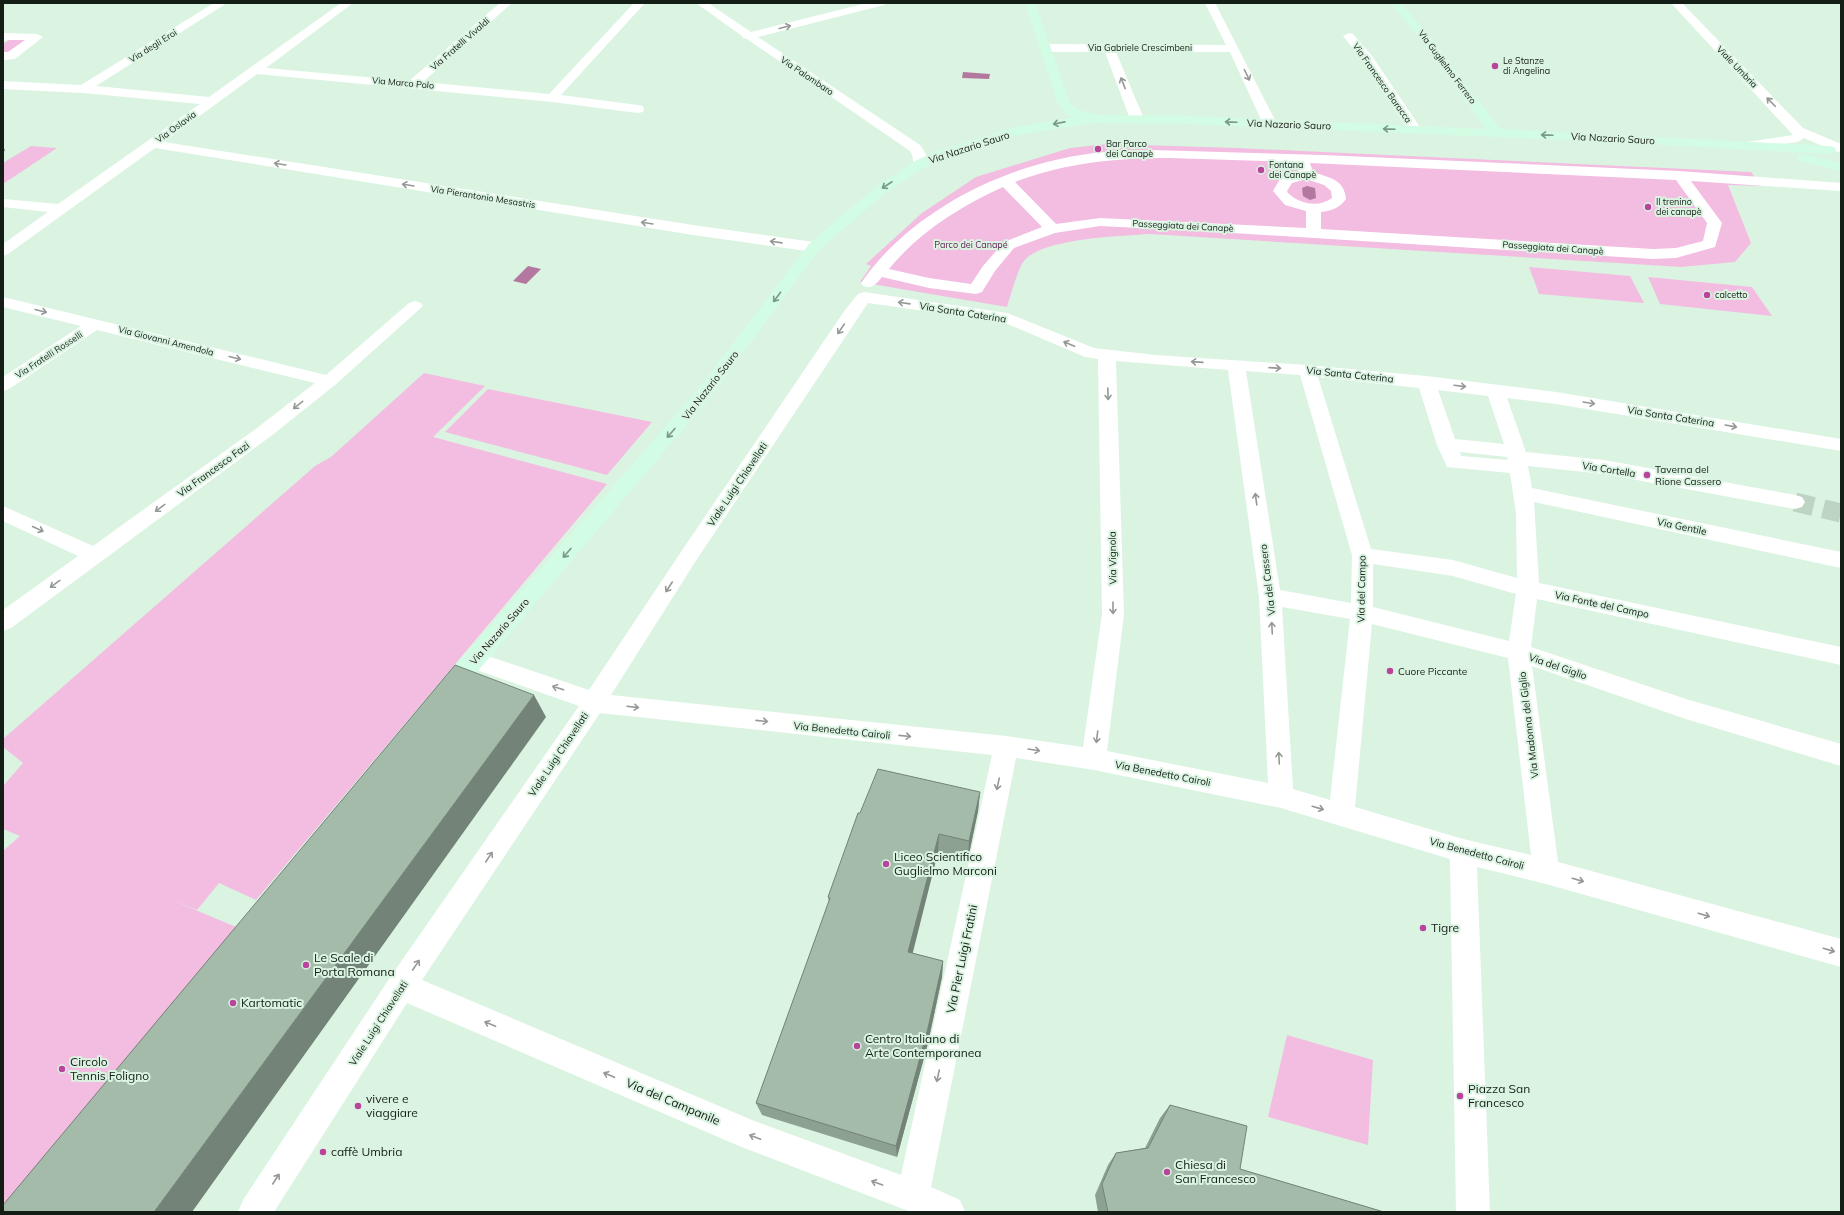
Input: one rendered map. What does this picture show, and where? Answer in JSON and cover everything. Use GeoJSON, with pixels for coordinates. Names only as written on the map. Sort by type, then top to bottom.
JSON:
{"type":"FeatureCollection","features":[{"type":"Feature","properties":{"kind":"main road"},"geometry":{"type":"LineString","coordinates":[[1030,3],[1064,104],[1072,112],[1092,119]]}},
{"type":"Feature","properties":{"kind":"main road","name":"Via Guglielmo Ferrero"},"geometry":{"type":"LineString","coordinates":[[1395,3],[1423,35],[1496,133]]}},
{"type":"Feature","properties":{"kind":"main road"},"geometry":{"type":"LineString","coordinates":[[1016,131],[1050,111],[1060,94]]}},
{"type":"Feature","properties":{"kind":"main road","name":"Via Nazario Sauro"},"geometry":{"type":"LineString","coordinates":[[949,152],[1016,131],[1092,119],[1137,119],[1496,133],[1836,149]]}},
{"type":"Feature","properties":{"kind":"main road","name":"Via Nazario Sauro"},"geometry":{"type":"LineString","coordinates":[[1684,142],[1814,160],[1840,167]]}},
{"type":"Feature","properties":{"kind":"main road"},"geometry":{"type":"LineString","coordinates":[[1836,149],[1826,156],[1840,167]]}},
{"type":"Feature","properties":{"kind":"main road","name":"Via Nazario Sauro"},"geometry":{"type":"LineString","coordinates":[[432,708],[702,396],[814,247],[917,156]]}},
{"type":"Feature","properties":{"kind":"street","name":"Via degli Eroi"},"geometry":{"type":"LineString","coordinates":[[83,89],[222,3]]}},
{"type":"Feature","properties":{"kind":"street","name":"Via Oslavia"},"geometry":{"type":"LineString","coordinates":[[3,251],[348,3]]}},
{"type":"Feature","properties":{"kind":"street","name":"Via Fratelli Vivaldi"},"geometry":{"type":"LineString","coordinates":[[413,84],[507,3]]}},
{"type":"Feature","properties":{"kind":"street"},"geometry":{"type":"LineString","coordinates":[[552,98],[640,3]]}},
{"type":"Feature","properties":{"kind":"street","name":"Via Palombaro"},"geometry":{"type":"LineString","coordinates":[[701,3],[917,156],[949,152]]}},
{"type":"Feature","properties":{"kind":"street"},"geometry":{"type":"LineString","coordinates":[[747,36],[880,3]]}},
{"type":"Feature","properties":{"kind":"street"},"geometry":{"type":"LineString","coordinates":[[1210,3],[1270,124]]}},
{"type":"Feature","properties":{"kind":"street","name":"Viale Umbria"},"geometry":{"type":"LineString","coordinates":[[1676,3],[1798,131],[1836,149]]}},
{"type":"Feature","properties":{"kind":"street","name":"Via Francesco Baracca"},"geometry":{"type":"LineString","coordinates":[[1349,36],[1368,59],[1415,130]]}},
{"type":"Feature","properties":{"kind":"street"},"geometry":{"type":"LineString","coordinates":[[3,56],[11,56],[37,37],[4,37]]}},
{"type":"Feature","properties":{"kind":"street","name":"Via Gabriele Crescimbeni"},"geometry":{"type":"LineString","coordinates":[[1045,48],[1234,49]]}},
{"type":"Feature","properties":{"kind":"street"},"geometry":{"type":"LineString","coordinates":[[1109,48],[1137,119]]}},
{"type":"Feature","properties":{"kind":"street","name":"Via Marco Polo"},"geometry":{"type":"LineString","coordinates":[[253,70],[552,98],[638,109]]}},
{"type":"Feature","properties":{"kind":"street"},"geometry":{"type":"LineString","coordinates":[[3,84],[83,89],[210,101]]}},
{"type":"Feature","properties":{"kind":"street"},"geometry":{"type":"LineString","coordinates":[[1752,145],[1798,138],[1800,135],[1798,131]]}},
{"type":"Feature","properties":{"kind":"street","name":"Via Pierantonio Mesastris"},"geometry":{"type":"LineString","coordinates":[[153,144],[693,230],[814,247]]}},
{"type":"Feature","properties":{"kind":"street"},"geometry":{"type":"LineString","coordinates":[[870,284],[910,240],[940,216],[979,192],[1006,180],[1060,163],[1094,157],[1128,154],[1302,159],[1679,175],[1841,187]]}},
{"type":"Feature","properties":{"kind":"street"},"geometry":{"type":"LineString","coordinates":[[1302,159],[1307,175]]}},
{"type":"Feature","properties":{"kind":"street"},"geometry":{"type":"LineString","coordinates":[[1307,175],[1329,182],[1338,190],[1339,199],[1334,205],[1323,208],[1313,208],[1290,202],[1283,197],[1280,191],[1286,180],[1307,175]]}},
{"type":"Feature","properties":{"kind":"street","name":"Passeggiata dei Canapè"},"geometry":{"type":"LineString","coordinates":[[870,284],[929,283],[976,289],[993,263],[1009,245],[1052,229],[1100,222],[1314,233],[1653,254],[1676,253],[1710,244],[1714,223],[1679,175]]}},
{"type":"Feature","properties":{"kind":"street"},"geometry":{"type":"LineString","coordinates":[[1006,180],[1052,229]]}},
{"type":"Feature","properties":{"kind":"street"},"geometry":{"type":"LineString","coordinates":[[3,203],[61,209]]}},
{"type":"Feature","properties":{"kind":"street"},"geometry":{"type":"LineString","coordinates":[[1313,208],[1314,233]]}},
{"type":"Feature","properties":{"kind":"street","name":"Via Santa Caterina"},"geometry":{"type":"LineString","coordinates":[[870,284],[1008,318],[1091,353],[1307,370],[1426,382],[1556,398],[1841,445]]}},
{"type":"Feature","properties":{"kind":"street","name":"Viale Luigi Chiavellati"},"geometry":{"type":"LineString","coordinates":[[255,1212],[401,986],[594,701],[870,284]]}},
{"type":"Feature","properties":{"kind":"street","name":"Via Giovanni Amendola"},"geometry":{"type":"LineString","coordinates":[[3,302],[329,381]]}},
{"type":"Feature","properties":{"kind":"street","name":"Via Francesco Fazi"},"geometry":{"type":"LineString","coordinates":[[3,622],[264,432],[329,381],[415,306]]}},
{"type":"Feature","properties":{"kind":"street","name":"Via Fratelli Rosselli"},"geometry":{"type":"LineString","coordinates":[[3,385],[95,324]]}},
{"type":"Feature","properties":{"kind":"street","name":"Via Vignola"},"geometry":{"type":"LineString","coordinates":[[1094,759],[1113,614],[1107,355]]}},
{"type":"Feature","properties":{"kind":"street","name":"Via del Cassero"},"geometry":{"type":"LineString","coordinates":[[1236,365],[1270,597],[1281,797]]}},
{"type":"Feature","properties":{"kind":"street","name":"Via del Campo"},"geometry":{"type":"LineString","coordinates":[[1307,370],[1363,555],[1362,613],[1341,815]]}},
{"type":"Feature","properties":{"kind":"street","name":"Via Cortella"},"geometry":{"type":"LineString","coordinates":[[1426,382],[1448,445],[1517,459],[1604,467],[1795,502]]}},
{"type":"Feature","properties":{"kind":"street","name":"Via Madonna del Giglio"},"geometry":{"type":"LineString","coordinates":[[1495,391],[1517,459],[1527,520],[1528,589],[1519,652],[1546,871]]}},
{"type":"Feature","properties":{"kind":"street","name":"Via Gentile"},"geometry":{"type":"LineString","coordinates":[[1523,493],[1841,560]]}},
{"type":"Feature","properties":{"kind":"street"},"geometry":{"type":"LineString","coordinates":[[3,513],[94,555]]}},
{"type":"Feature","properties":{"kind":"street","name":"Via Fonte del Campo"},"geometry":{"type":"LineString","coordinates":[[1363,555],[1453,568],[1528,589],[1841,656]]}},
{"type":"Feature","properties":{"kind":"street","name":"Via del Giglio"},"geometry":{"type":"LineString","coordinates":[[1270,597],[1362,613],[1519,652],[1686,709],[1841,755]]}},
{"type":"Feature","properties":{"kind":"street","name":"Via Benedetto Cairoli"},"geometry":{"type":"LineString","coordinates":[[473,660],[602,704],[1006,746],[1094,759],[1281,797],[1463,851],[1546,871],[1841,953]]}},
{"type":"Feature","properties":{"kind":"street","name":"Via Pier Luigi Fratini"},"geometry":{"type":"LineString","coordinates":[[913,1196],[1006,746]]}},
{"type":"Feature","properties":{"kind":"street"},"geometry":{"type":"LineString","coordinates":[[1463,851],[1479,1209]]}},
{"type":"Feature","properties":{"kind":"street","name":"Via del Campanile"},"geometry":{"type":"LineString","coordinates":[[401,986],[750,1135],[913,1196],[948,1212]]}},
{"type":"Feature","properties":{"kind":"green space"},"geometry":{"type":"Polygon","coordinates":[[[9,40],[26,40],[9,52],[3,52],[3,44],[9,40]]]}},
{"type":"Feature","properties":{"kind":"green space","name":"Parco dei Canapé"},"geometry":{"type":"Polygon","coordinates":[[[1108,144],[1237,148],[1751,172],[1761,186],[1728,185],[1751,243],[1735,262],[1681,267],[1150,234],[1103,237],[1064,243],[1047,247],[1033,253],[1024,261],[1019,270],[1007,307],[860,282],[871,266],[866,264],[922,213],[976,177],[1070,148],[1108,144]]]}},
{"type":"Feature","properties":{"kind":"green space"},"geometry":{"type":"Polygon","coordinates":[[[31,146],[57,148],[3,184],[3,163],[31,146]]]}},
{"type":"Feature","properties":{"kind":"green space"},"geometry":{"type":"Polygon","coordinates":[[[1529,267],[1630,276],[1644,303],[1539,294],[1529,267]]]}},
{"type":"Feature","properties":{"kind":"green space","name":"calcetto"},"geometry":{"type":"Polygon","coordinates":[[[1648,277],[1752,287],[1772,316],[1660,304],[1648,277]]]}},
{"type":"Feature","properties":{"kind":"green space"},"geometry":{"type":"Polygon","coordinates":[[[424,373],[485,386],[433,437],[607,484],[256,900],[219,883],[197,910],[167,898],[236,927],[3,1212],[3,851],[20,836],[3,829],[3,786],[23,763],[3,747],[3,739],[315,466],[331,457],[424,373]]]}},
{"type":"Feature","properties":{"kind":"green space"},"geometry":{"type":"Polygon","coordinates":[[[488,389],[652,422],[607,475],[445,432],[488,389]]]}},
{"type":"Feature","properties":{"kind":"green space"},"geometry":{"type":"Polygon","coordinates":[[[1287,1035],[1373,1060],[1368,1145],[1268,1117],[1287,1035]]]}},
{"type":"Feature","properties":{"kind":"shaded area"},"geometry":{"type":"Polygon","coordinates":[[[963,72],[990,74],[989,79],[962,78],[963,72]]]}},
{"type":"Feature","properties":{"kind":"shaded area","name":"Fontana dei Canapè"},"geometry":{"type":"Polygon","coordinates":[[[1307,186],[1315,188],[1316,198],[1310,200],[1303,196],[1302,188],[1307,186]]]}},
{"type":"Feature","properties":{"kind":"shaded area"},"geometry":{"type":"Polygon","coordinates":[[[528,266],[541,269],[526,284],[513,281],[528,266]]]}},
{"type":"Feature","properties":{"kind":"building","name":"Le Scale di Porta Romana"},"geometry":{"type":"Polygon","coordinates":[[[455,665],[534,695],[154,1212],[3,1212],[3,1205],[455,665]]]}},
{"type":"Feature","properties":{"kind":"building"},"geometry":{"type":"Polygon","coordinates":[[[878,769],[980,792],[969,841],[939,834],[908,952],[943,961],[928,1028],[896,1146],[756,1103],[830,898],[828,897],[858,813],[860,813],[878,769]]]}},
{"type":"Feature","properties":{"kind":"building","name":"Chiesa di San Francesco"},"geometry":{"type":"Polygon","coordinates":[[[1170,1105],[1247,1126],[1240,1169],[1384,1212],[1108,1212],[1102,1184],[1116,1153],[1148,1148],[1170,1105]]]}},
{"type":"Feature","properties":{"kind":"tunnel"},"geometry":{"type":"LineString","coordinates":[[1795,502],[1841,513]]}},
{"type":"Feature","properties":{"kind":"place","name":"Le Stanze di Angelina"},"geometry":{"type":"Point","coordinates":[1495,66]}},
{"type":"Feature","properties":{"kind":"place","name":"Bar Parco dei Canapè"},"geometry":{"type":"Point","coordinates":[1098,149]}},
{"type":"Feature","properties":{"kind":"place","name":"Fontana dei Canapè"},"geometry":{"type":"Point","coordinates":[1261,170]}},
{"type":"Feature","properties":{"kind":"place","name":"Il trenino dei canapè"},"geometry":{"type":"Point","coordinates":[1648,207]}},
{"type":"Feature","properties":{"kind":"place","name":"calcetto"},"geometry":{"type":"Point","coordinates":[1707,295]}},
{"type":"Feature","properties":{"kind":"place","name":"Taverna del Rione Cassero"},"geometry":{"type":"Point","coordinates":[1647,475]}},
{"type":"Feature","properties":{"kind":"place","name":"Cuore Piccante"},"geometry":{"type":"Point","coordinates":[1390,671]}},
{"type":"Feature","properties":{"kind":"place","name":"Liceo Scientifico Guglielmo Marconi"},"geometry":{"type":"Point","coordinates":[886,864]}},
{"type":"Feature","properties":{"kind":"place","name":"Tigre"},"geometry":{"type":"Point","coordinates":[1423,928]}},
{"type":"Feature","properties":{"kind":"place","name":"Le Scale di Porta Romana"},"geometry":{"type":"Point","coordinates":[306,965]}},
{"type":"Feature","properties":{"kind":"place","name":"Kartomatic"},"geometry":{"type":"Point","coordinates":[233,1003]}},
{"type":"Feature","properties":{"kind":"place","name":"Centro Italiano di Arte Contemporanea"},"geometry":{"type":"Point","coordinates":[857,1046]}},
{"type":"Feature","properties":{"kind":"place","name":"Circolo Tennis Foligno"},"geometry":{"type":"Point","coordinates":[62,1069]}},
{"type":"Feature","properties":{"kind":"place","name":"Piazza San Francesco"},"geometry":{"type":"Point","coordinates":[1460,1096]}},
{"type":"Feature","properties":{"kind":"place","name":"vivere e viaggiare"},"geometry":{"type":"Point","coordinates":[358,1106]}},
{"type":"Feature","properties":{"kind":"place","name":"caffè Umbria"},"geometry":{"type":"Point","coordinates":[323,1152]}},
{"type":"Feature","properties":{"kind":"place","name":"Chiesa di San Francesco"},"geometry":{"type":"Point","coordinates":[1167,1172]}}]}
